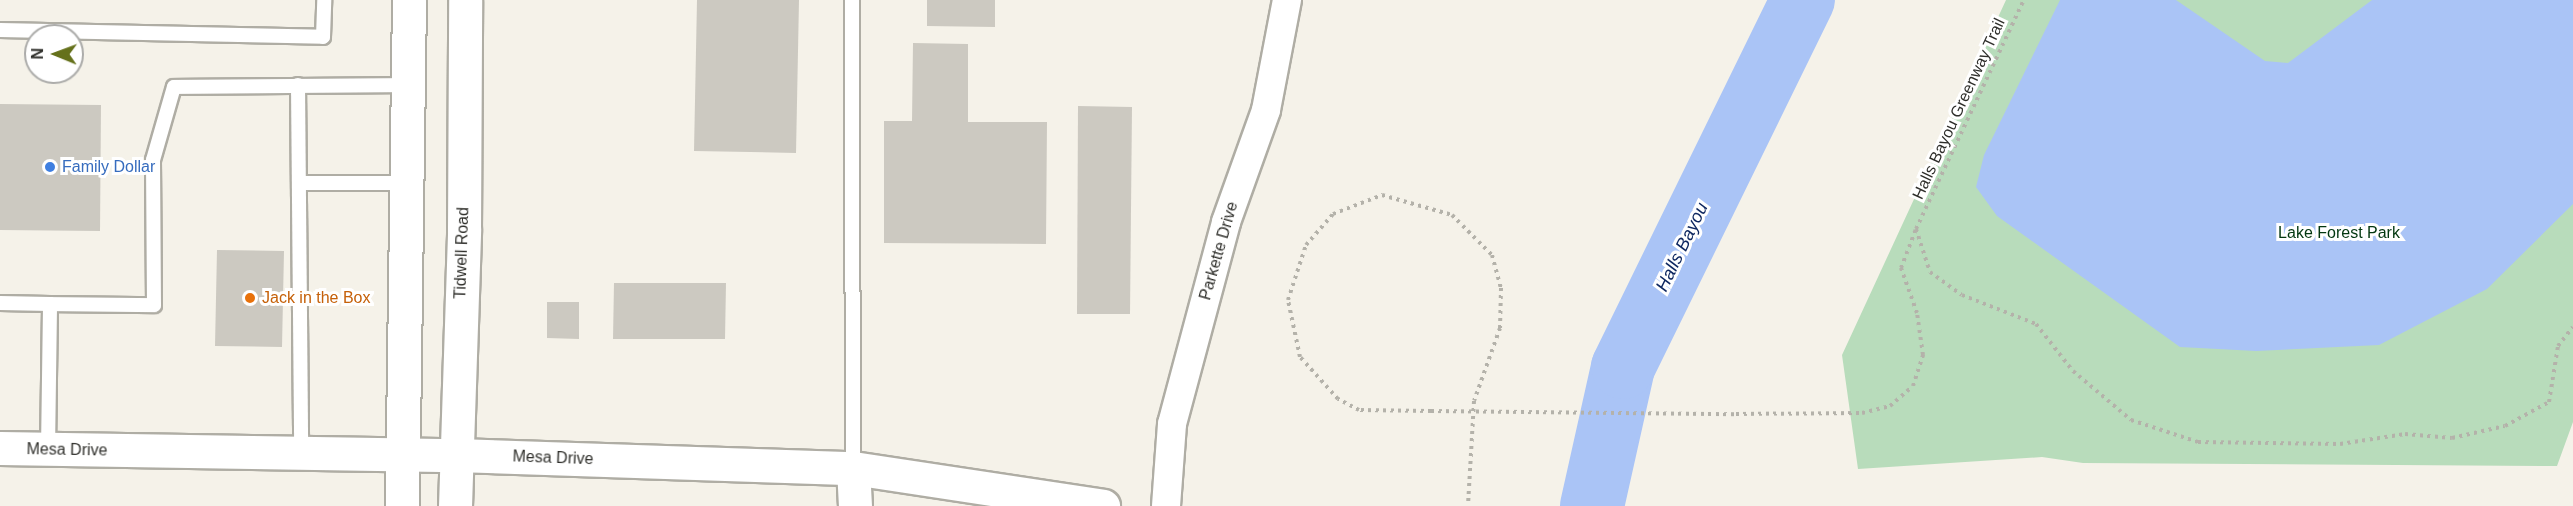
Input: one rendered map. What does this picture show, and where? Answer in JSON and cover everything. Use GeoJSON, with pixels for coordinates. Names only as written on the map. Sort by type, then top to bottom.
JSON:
{"type":"FeatureCollection","features":[{"type":"Feature","properties":{"kind":"main road"},"geometry":{"type":"LineString","coordinates":[[402,506],[409,0]]}},
{"type":"Feature","properties":{"kind":"main road","name":"Tidwell Road"},"geometry":{"type":"LineString","coordinates":[[455,506],[464,229],[465,0]]}},
{"type":"Feature","properties":{"kind":"main road","name":"Mesa Drive"},"geometry":{"type":"LineString","coordinates":[[0,448],[456,455],[853,468],[1102,506]]}},
{"type":"Feature","properties":{"kind":"main road"},"geometry":{"type":"LineString","coordinates":[[853,468],[855,506]]}},
{"type":"Feature","properties":{"kind":"street","name":"Parkette Drive"},"geometry":{"type":"LineString","coordinates":[[1166,506],[1172,424],[1226,222],[1266,110],[1287,0]]}},
{"type":"Feature","properties":{"kind":"lane"},"geometry":{"type":"LineString","coordinates":[[0,30],[323,37],[324,0]]}},
{"type":"Feature","properties":{"kind":"lane"},"geometry":{"type":"LineString","coordinates":[[852,0],[853,468]]}},
{"type":"Feature","properties":{"kind":"lane"},"geometry":{"type":"LineString","coordinates":[[298,85],[301,454]]}},
{"type":"Feature","properties":{"kind":"lane"},"geometry":{"type":"LineString","coordinates":[[0,303],[154,305],[153,160],[174,87],[408,85]]}},
{"type":"Feature","properties":{"kind":"lane"},"geometry":{"type":"LineString","coordinates":[[299,183],[408,183]]}},
{"type":"Feature","properties":{"kind":"lane"},"geometry":{"type":"LineString","coordinates":[[48,450],[50,304]]}},
{"type":"Feature","properties":{"kind":"path","name":"Halls Bayou Greenway Trail"},"geometry":{"type":"LineString","coordinates":[[1473,411],[1500,328],[1501,288],[1492,255],[1452,214],[1382,195],[1333,213],[1306,245],[1288,300],[1300,357],[1338,399],[1359,410],[1736,414],[1862,412],[1890,406],[1913,386],[1923,355],[1917,313],[1901,268],[1916,229],[2024,0]]}},
{"type":"Feature","properties":{"kind":"path"},"geometry":{"type":"LineString","coordinates":[[1916,229],[1930,272],[1962,295],[2036,324],[2073,371],[2131,420],[2198,442],[2340,444],[2405,434],[2452,438],[2505,426],[2549,402],[2558,346],[2573,327]]}},
{"type":"Feature","properties":{"kind":"path"},"geometry":{"type":"LineString","coordinates":[[1468,506],[1473,411]]}},
{"type":"Feature","properties":{"kind":"green space","name":"Lake Forest Park"},"geometry":{"type":"Polygon","coordinates":[[[2006,0],[2573,0],[2573,422],[2557,466],[2083,463],[2042,457],[1858,469],[1842,355],[2006,0]]]}},
{"type":"Feature","properties":{"kind":"water"},"geometry":{"type":"Polygon","coordinates":[[[2060,0],[2176,0],[2265,61],[2288,63],[2372,0],[2573,0],[2573,204],[2487,289],[2379,345],[2256,351],[2180,347],[1997,216],[1976,187],[1984,155],[2060,0]]]}},
{"type":"Feature","properties":{"kind":"building"},"geometry":{"type":"Polygon","coordinates":[[[697,0],[799,0],[796,153],[694,151],[697,0]]]}},
{"type":"Feature","properties":{"kind":"building"},"geometry":{"type":"Polygon","coordinates":[[[927,0],[995,0],[995,27],[927,26],[927,0]]]}},
{"type":"Feature","properties":{"kind":"building"},"geometry":{"type":"Polygon","coordinates":[[[913,43],[968,44],[968,122],[1047,122],[1046,244],[884,243],[884,121],[912,121],[913,43]]]}},
{"type":"Feature","properties":{"kind":"building","name":"Family Dollar"},"geometry":{"type":"Polygon","coordinates":[[[0,104],[101,105],[100,231],[0,230],[0,104]]]}},
{"type":"Feature","properties":{"kind":"building"},"geometry":{"type":"Polygon","coordinates":[[[1078,106],[1132,107],[1130,314],[1077,314],[1078,106]]]}},
{"type":"Feature","properties":{"kind":"building","name":"Jack in the Box"},"geometry":{"type":"Polygon","coordinates":[[[217,250],[284,251],[282,347],[215,346],[217,250]]]}},
{"type":"Feature","properties":{"kind":"building"},"geometry":{"type":"Polygon","coordinates":[[[614,283],[726,283],[725,339],[613,339],[614,283]]]}},
{"type":"Feature","properties":{"kind":"building"},"geometry":{"type":"Polygon","coordinates":[[[547,302],[579,302],[579,339],[547,338],[547,302]]]}},
{"type":"Feature","properties":{"kind":"waterway","name":"Halls Bayou"},"geometry":{"type":"LineString","coordinates":[[1592,506],[1623,367],[1803,0]]}},
{"type":"Feature","properties":{"kind":"place","name":"Family Dollar"},"geometry":{"type":"Point","coordinates":[50,167]}},
{"type":"Feature","properties":{"kind":"place","name":"Jack in the Box"},"geometry":{"type":"Point","coordinates":[250,298]}}]}
